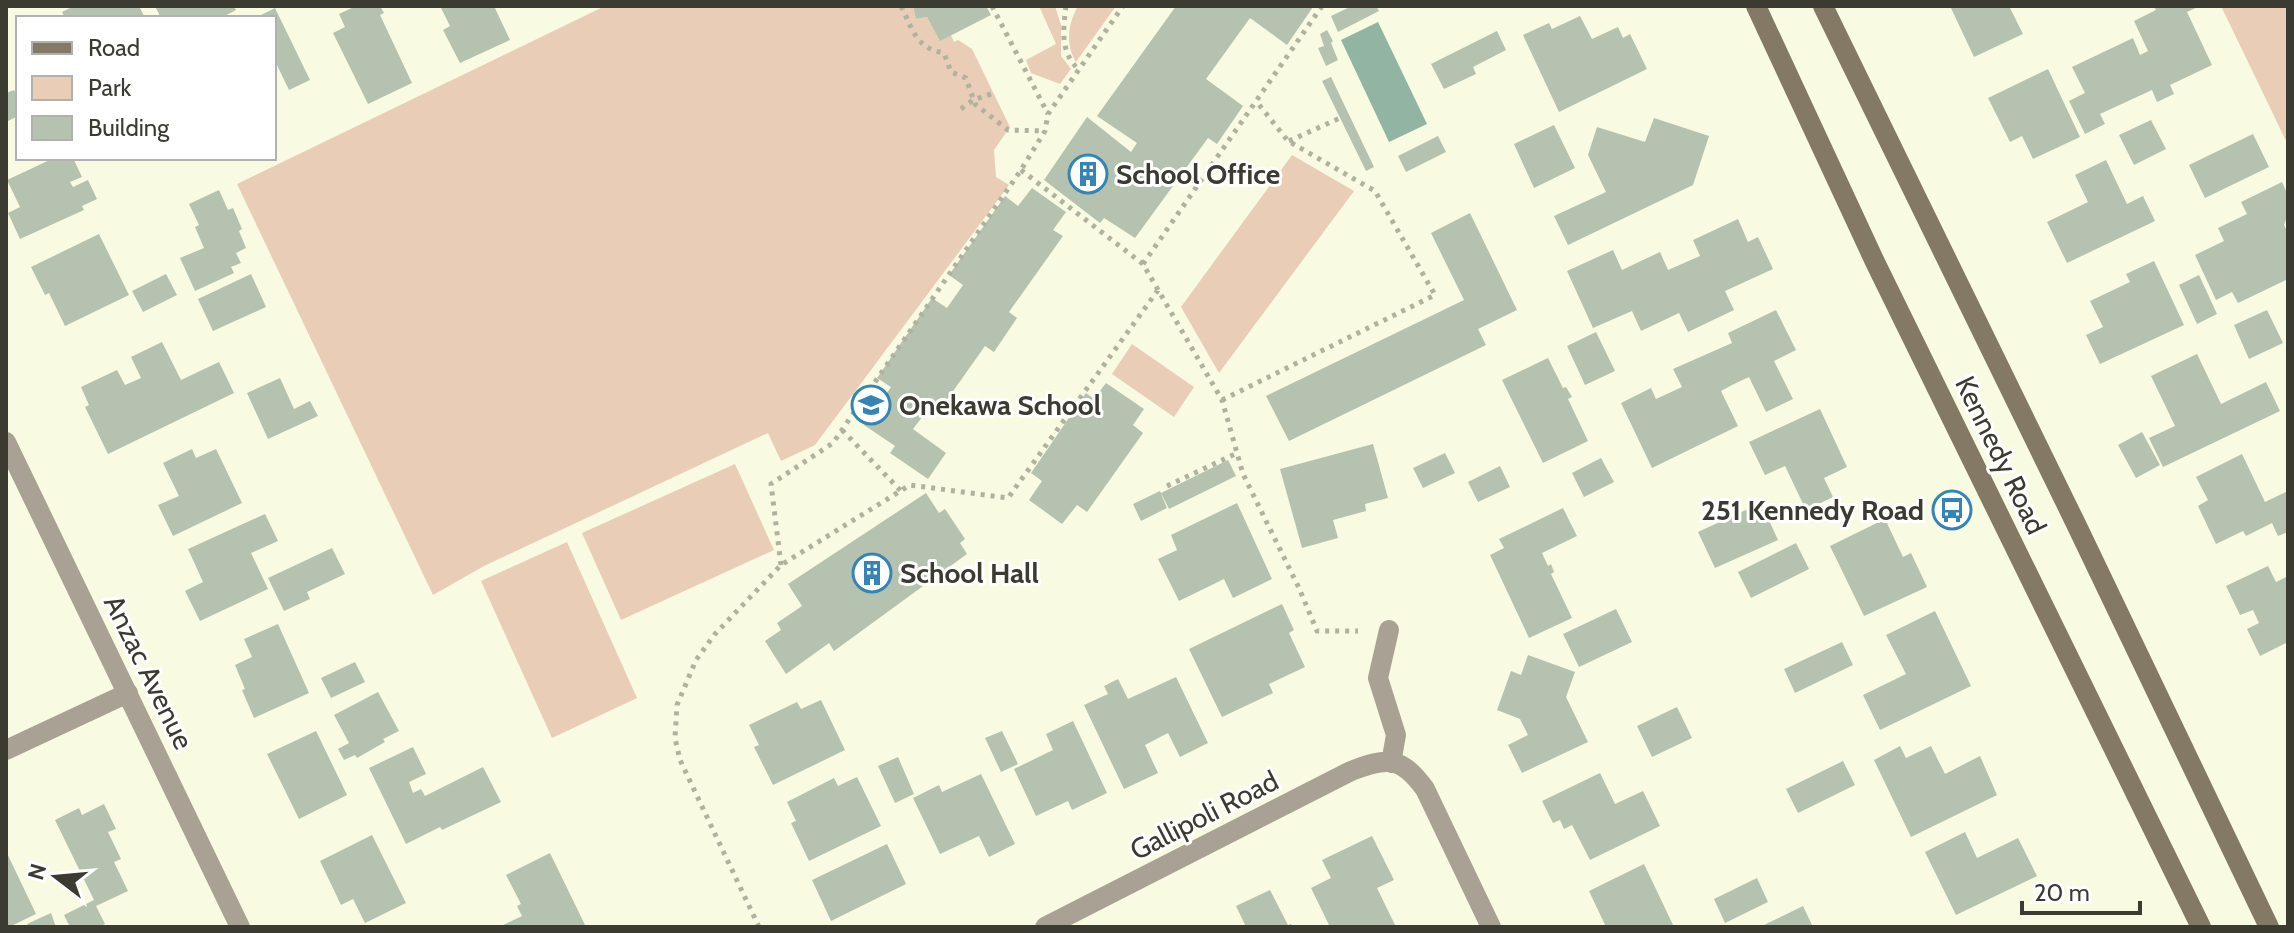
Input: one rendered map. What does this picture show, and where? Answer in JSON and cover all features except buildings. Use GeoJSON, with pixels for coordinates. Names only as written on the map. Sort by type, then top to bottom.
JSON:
{"type":"FeatureCollection","features":[{"type":"Feature","properties":{"kind":"main road","name":"Kennedy Road"},"geometry":{"type":"LineString","coordinates":[[1756,6],[1875,262],[2201,927]]}},
{"type":"Feature","properties":{"kind":"main road","name":"Kennedy Road"},"geometry":{"type":"LineString","coordinates":[[1823,6],[2076,524],[2264,925]]}},
{"type":"Feature","properties":{"kind":"street","name":"Anzac Avenue"},"geometry":{"type":"LineString","coordinates":[[6,442],[240,927]]}},
{"type":"Feature","properties":{"kind":"street"},"geometry":{"type":"LineString","coordinates":[[1389,630],[1378,678],[1396,735],[1391,763],[1403,766],[1415,775],[1425,789],[1491,927]]}},
{"type":"Feature","properties":{"kind":"street"},"geometry":{"type":"LineString","coordinates":[[6,750],[128,693]]}},
{"type":"Feature","properties":{"kind":"street","name":"Gallipoli Road"},"geometry":{"type":"LineString","coordinates":[[1045,927],[1351,771],[1376,762],[1391,763]]}},
{"type":"Feature","properties":{"kind":"path"},"geometry":{"type":"LineString","coordinates":[[901,6],[915,37],[931,51],[944,53],[951,72],[966,78],[975,104],[1008,130],[1045,131]]}},
{"type":"Feature","properties":{"kind":"path"},"geometry":{"type":"LineString","coordinates":[[1066,6],[1064,46],[1068,58],[1079,70]]}},
{"type":"Feature","properties":{"kind":"path"},"geometry":{"type":"LineString","coordinates":[[781,565],[771,484],[833,443],[1021,170],[1045,131],[1048,114],[1123,6]]}},
{"type":"Feature","properties":{"kind":"path"},"geometry":{"type":"LineString","coordinates":[[1143,264],[1322,6]]}},
{"type":"Feature","properties":{"kind":"path"},"geometry":{"type":"LineString","coordinates":[[995,8],[1048,114]]}},
{"type":"Feature","properties":{"kind":"path"},"geometry":{"type":"LineString","coordinates":[[961,109],[973,100],[994,93]]}},
{"type":"Feature","properties":{"kind":"path"},"geometry":{"type":"LineString","coordinates":[[1222,400],[1435,295],[1375,191],[1288,141],[1256,101]]}},
{"type":"Feature","properties":{"kind":"path"},"geometry":{"type":"LineString","coordinates":[[1288,141],[1340,118]]}},
{"type":"Feature","properties":{"kind":"path"},"geometry":{"type":"LineString","coordinates":[[1021,170],[1143,264],[1222,400],[1243,474],[1317,631],[1389,630]]}},
{"type":"Feature","properties":{"kind":"path"},"geometry":{"type":"LineString","coordinates":[[759,927],[684,771],[675,738],[677,705],[696,660],[715,634],[781,565],[910,485],[1008,498],[1158,290]]}},
{"type":"Feature","properties":{"kind":"path"},"geometry":{"type":"LineString","coordinates":[[842,430],[901,491]]}},
{"type":"Feature","properties":{"kind":"path"},"geometry":{"type":"LineString","coordinates":[[1167,486],[1237,453]]}},
{"type":"Feature","properties":{"kind":"green space"},"geometry":{"type":"Polygon","coordinates":[[[605,6],[913,6],[916,19],[927,17],[940,40],[951,35],[954,42],[958,40],[972,49],[1010,127],[994,150],[996,177],[1009,185],[815,445],[781,461],[768,433],[484,566],[433,595],[237,184],[605,6]]]}},
{"type":"Feature","properties":{"kind":"green space"},"geometry":{"type":"Polygon","coordinates":[[[1039,6],[1055,6],[1061,25],[1061,56],[1071,69],[1060,84],[1031,73],[1026,60],[1056,44],[1039,6]]]}},
{"type":"Feature","properties":{"kind":"green space"},"geometry":{"type":"Polygon","coordinates":[[[1078,6],[1116,6],[1076,62],[1070,48],[1069,34],[1078,6]]]}},
{"type":"Feature","properties":{"kind":"green space"},"geometry":{"type":"Polygon","coordinates":[[[2221,6],[2288,6],[2288,145],[2221,6]]]}},
{"type":"Feature","properties":{"kind":"green space"},"geometry":{"type":"Polygon","coordinates":[[[1292,155],[1354,191],[1219,373],[1181,307],[1292,155]]]}},
{"type":"Feature","properties":{"kind":"green space"},"geometry":{"type":"Polygon","coordinates":[[[1132,344],[1194,387],[1174,417],[1112,374],[1132,344]]]}},
{"type":"Feature","properties":{"kind":"green space"},"geometry":{"type":"Polygon","coordinates":[[[735,464],[774,550],[621,620],[582,533],[735,464]]]}},
{"type":"Feature","properties":{"kind":"green space"},"geometry":{"type":"Polygon","coordinates":[[[567,542],[637,698],[552,738],[481,581],[567,542]]]}},
{"type":"Feature","properties":{"kind":"shaded area"},"geometry":{"type":"Polygon","coordinates":[[[1378,22],[1427,124],[1389,142],[1341,40],[1378,22]]]}},
{"type":"Feature","properties":{"kind":"place","name":"School Office"},"geometry":{"type":"Point","coordinates":[1088,174]}},
{"type":"Feature","properties":{"kind":"place","name":"Onekawa School"},"geometry":{"type":"Point","coordinates":[871,405]}},
{"type":"Feature","properties":{"kind":"place","name":"251 Kennedy Road"},"geometry":{"type":"Point","coordinates":[1952,510]}},
{"type":"Feature","properties":{"kind":"place","name":"School Hall"},"geometry":{"type":"Point","coordinates":[872,573]}}]}
